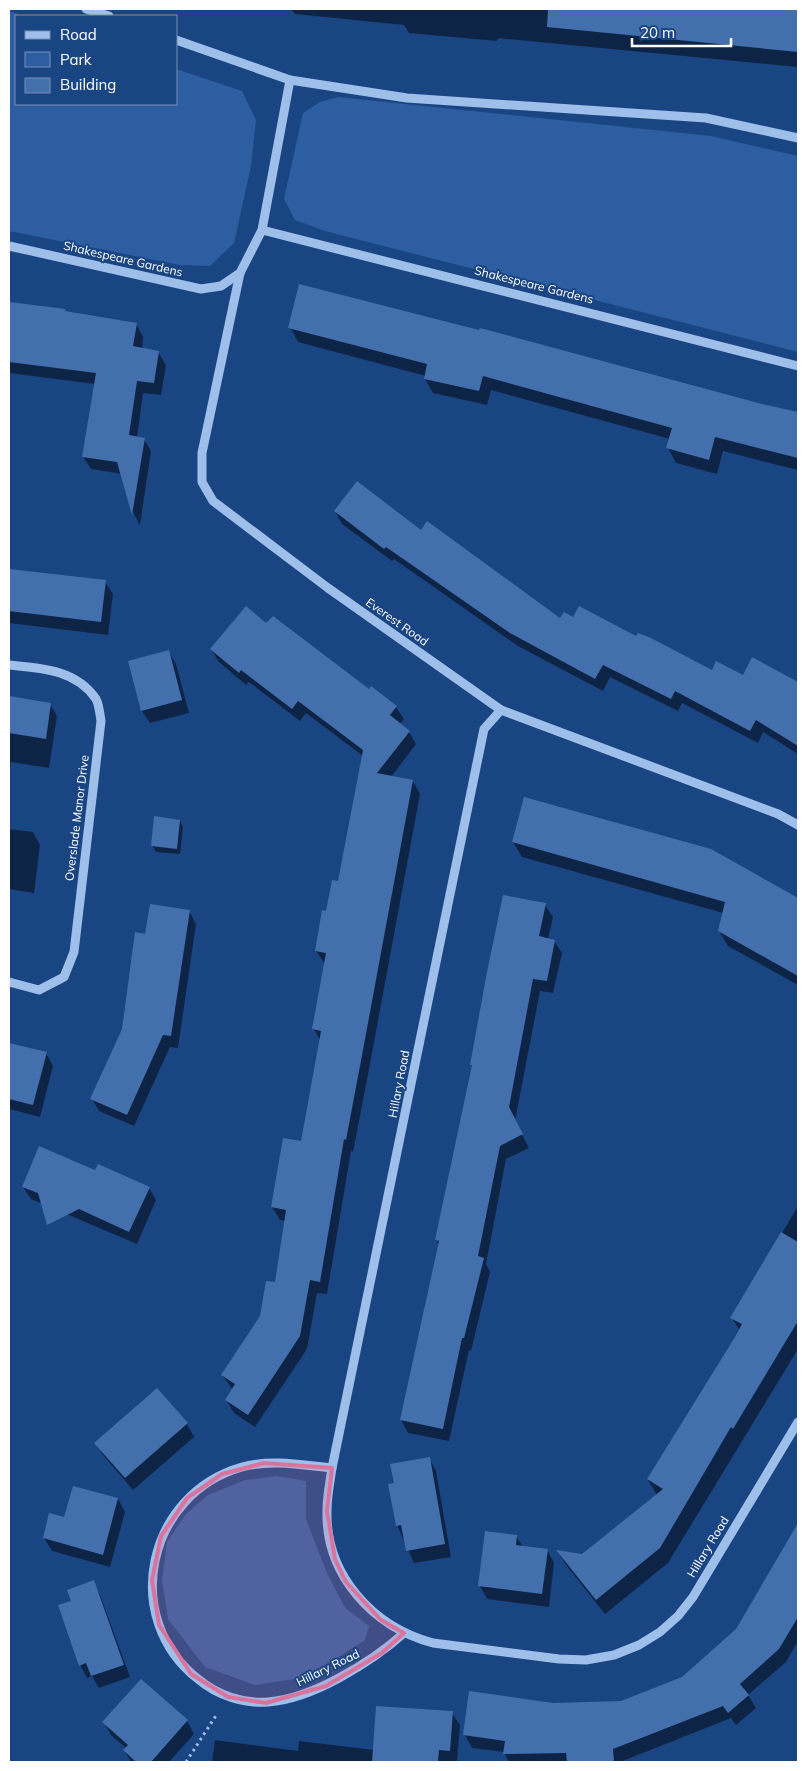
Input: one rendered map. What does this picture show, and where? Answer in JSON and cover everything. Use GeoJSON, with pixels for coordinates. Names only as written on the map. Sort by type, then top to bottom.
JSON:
{"type":"FeatureCollection","features":[{"type":"Feature","properties":{"kind":"street"},"geometry":{"type":"LineString","coordinates":[[86,9],[103,13]]}},
{"type":"Feature","properties":{"kind":"street"},"geometry":{"type":"LineString","coordinates":[[178,41],[290,80],[407,98],[706,118],[798,138]]}},
{"type":"Feature","properties":{"kind":"street"},"geometry":{"type":"LineString","coordinates":[[240,273],[262,230],[290,80]]}},
{"type":"Feature","properties":{"kind":"street","name":"Shakespeare Gardens"},"geometry":{"type":"LineString","coordinates":[[262,230],[798,366]]}},
{"type":"Feature","properties":{"kind":"street","name":"Shakespeare Gardens"},"geometry":{"type":"LineString","coordinates":[[9,246],[201,289],[221,286],[240,273]]}},
{"type":"Feature","properties":{"kind":"street","name":"Everest Road"},"geometry":{"type":"LineString","coordinates":[[240,273],[202,452],[202,482],[214,501],[328,588],[501,710],[778,814],[798,825]]}},
{"type":"Feature","properties":{"kind":"street","name":"Overslade Manor Drive"},"geometry":{"type":"LineString","coordinates":[[9,665],[46,669],[72,676],[96,699],[101,721],[74,952],[64,977],[39,990],[9,982]]}},
{"type":"Feature","properties":{"kind":"street","name":"Hillary Road"},"geometry":{"type":"LineString","coordinates":[[501,710],[484,728],[332,1468],[326,1511],[329,1536],[336,1560],[346,1582],[362,1602],[382,1620],[404,1633],[433,1643],[559,1659],[586,1660],[614,1655],[639,1645],[672,1621],[693,1597],[798,1422]]}},
{"type":"Feature","properties":{"kind":"street","name":"Hillary Road"},"geometry":{"type":"LineString","coordinates":[[332,1468],[264,1463],[222,1474],[203,1484],[187,1498],[172,1516],[154,1558],[152,1580],[153,1603],[159,1625],[179,1661],[205,1685],[228,1697],[266,1702],[303,1695],[382,1653],[404,1633]]}},
{"type":"Feature","properties":{"kind":"path"},"geometry":{"type":"LineString","coordinates":[[186,1762],[228,1697]]}},
{"type":"Feature","properties":{"kind":"highlighted area"},"geometry":{"type":"Polygon","coordinates":[[[264,1463],[332,1468],[327,1511],[335,1559],[346,1582],[381,1620],[404,1633],[382,1653],[326,1686],[266,1703],[228,1697],[191,1674],[159,1625],[152,1580],[161,1536],[187,1498],[222,1474],[264,1463]]]}},
{"type":"Feature","properties":{"kind":"green space"},"geometry":{"type":"Polygon","coordinates":[[[9,11],[21,15],[15,15],[15,105],[178,105],[178,70],[242,91],[256,120],[251,166],[234,243],[210,266],[180,265],[9,231],[9,11]]]}},
{"type":"Feature","properties":{"kind":"green space"},"geometry":{"type":"Polygon","coordinates":[[[338,97],[711,136],[798,156],[798,352],[325,231],[295,220],[284,199],[303,113],[320,102],[338,97]]]}},
{"type":"Feature","properties":{"kind":"green space"},"geometry":{"type":"Polygon","coordinates":[[[277,1476],[306,1481],[306,1519],[327,1573],[345,1608],[369,1626],[365,1640],[307,1677],[255,1685],[205,1667],[168,1619],[162,1581],[167,1542],[186,1514],[208,1495],[245,1480],[277,1476]]]}},
{"type":"Feature","properties":{"kind":"building"},"geometry":{"type":"Polygon","coordinates":[[[548,9],[798,9],[798,52],[547,27],[548,9]]]}},
{"type":"Feature","properties":{"kind":"building"},"geometry":{"type":"Polygon","coordinates":[[[299,284],[479,330],[480,328],[798,412],[798,458],[715,437],[709,460],[666,448],[672,428],[483,376],[479,391],[424,379],[427,364],[288,328],[299,284]]]}},
{"type":"Feature","properties":{"kind":"building"},"geometry":{"type":"Polygon","coordinates":[[[9,302],[65,309],[65,311],[137,323],[133,346],[159,351],[154,383],[137,381],[129,435],[145,438],[132,515],[117,462],[82,457],[96,373],[9,362],[9,302]]]}},
{"type":"Feature","properties":{"kind":"building"},"geometry":{"type":"Polygon","coordinates":[[[357,481],[421,530],[427,521],[560,618],[564,612],[573,617],[579,606],[636,636],[638,633],[651,638],[712,670],[716,661],[743,675],[752,657],[798,682],[798,746],[756,720],[750,731],[675,691],[671,699],[603,665],[595,679],[510,633],[386,547],[384,549],[334,511],[357,481]]]}},
{"type":"Feature","properties":{"kind":"building"},"geometry":{"type":"Polygon","coordinates":[[[9,569],[106,580],[101,622],[9,611],[9,569]]]}},
{"type":"Feature","properties":{"kind":"building"},"geometry":{"type":"Polygon","coordinates":[[[246,606],[266,623],[273,616],[369,689],[371,686],[397,706],[390,715],[410,731],[377,773],[413,780],[346,1140],[344,1139],[320,1282],[310,1280],[300,1336],[248,1415],[225,1400],[235,1384],[221,1375],[260,1316],[266,1281],[275,1282],[286,1210],[271,1207],[283,1138],[301,1141],[321,1031],[312,1029],[326,953],[315,951],[322,910],[326,911],[332,880],[338,881],[363,750],[298,701],[292,709],[241,670],[239,673],[210,649],[246,606]]]}},
{"type":"Feature","properties":{"kind":"building"},"geometry":{"type":"Polygon","coordinates":[[[169,650],[182,700],[141,711],[128,661],[169,650]]]}},
{"type":"Feature","properties":{"kind":"building"},"geometry":{"type":"Polygon","coordinates":[[[9,696],[51,703],[46,739],[9,733],[9,696]]]}},
{"type":"Feature","properties":{"kind":"building"},"geometry":{"type":"Polygon","coordinates":[[[524,797],[711,849],[798,898],[798,976],[718,931],[725,902],[512,842],[524,797]]]}},
{"type":"Feature","properties":{"kind":"building"},"geometry":{"type":"Polygon","coordinates":[[[154,816],[180,820],[177,849],[151,846],[154,816]]]}},
{"type":"Feature","properties":{"kind":"building"},"geometry":{"type":"Polygon","coordinates":[[[503,895],[546,903],[539,936],[555,940],[547,981],[533,979],[509,1107],[523,1134],[500,1146],[478,1256],[484,1258],[464,1338],[462,1338],[443,1429],[400,1420],[439,1241],[435,1240],[472,1065],[470,1065],[503,895]]]}},
{"type":"Feature","properties":{"kind":"building"},"geometry":{"type":"Polygon","coordinates":[[[150,904],[190,910],[171,1036],[163,1035],[127,1115],[90,1099],[122,1029],[135,932],[145,934],[150,904]]]}},
{"type":"Feature","properties":{"kind":"building"},"geometry":{"type":"Polygon","coordinates":[[[9,1043],[47,1052],[33,1105],[9,1099],[9,1043]]]}},
{"type":"Feature","properties":{"kind":"building"},"geometry":{"type":"Polygon","coordinates":[[[39,1146],[95,1170],[98,1164],[150,1187],[129,1232],[79,1209],[47,1225],[38,1193],[22,1187],[39,1146]]]}},
{"type":"Feature","properties":{"kind":"building"},"geometry":{"type":"Polygon","coordinates":[[[781,1232],[798,1242],[798,1321],[733,1429],[731,1427],[660,1548],[596,1600],[556,1550],[582,1554],[663,1489],[647,1479],[735,1337],[742,1324],[730,1318],[781,1232]]]}},
{"type":"Feature","properties":{"kind":"building"},"geometry":{"type":"Polygon","coordinates":[[[157,1388],[188,1423],[125,1478],[94,1443],[157,1388]]]}},
{"type":"Feature","properties":{"kind":"building"},"geometry":{"type":"Polygon","coordinates":[[[430,1457],[445,1544],[406,1551],[401,1525],[396,1526],[388,1484],[394,1483],[390,1464],[430,1457]]]}},
{"type":"Feature","properties":{"kind":"building"},"geometry":{"type":"Polygon","coordinates":[[[73,1486],[118,1498],[103,1555],[43,1538],[49,1513],[64,1517],[73,1486]]]}},
{"type":"Feature","properties":{"kind":"building"},"geometry":{"type":"Polygon","coordinates":[[[798,1523],[798,1617],[779,1649],[740,1684],[749,1695],[728,1713],[723,1706],[613,1749],[614,1762],[567,1762],[566,1753],[503,1754],[505,1741],[463,1735],[469,1691],[553,1703],[621,1701],[682,1677],[736,1629],[798,1523]]]}},
{"type":"Feature","properties":{"kind":"building"},"geometry":{"type":"Polygon","coordinates":[[[485,1531],[517,1535],[516,1545],[548,1549],[542,1594],[478,1586],[485,1531]]]}},
{"type":"Feature","properties":{"kind":"building"},"geometry":{"type":"Polygon","coordinates":[[[94,1580],[124,1665],[91,1676],[86,1663],[79,1666],[58,1605],[71,1601],[67,1590],[94,1580]]]}},
{"type":"Feature","properties":{"kind":"building"},"geometry":{"type":"Polygon","coordinates":[[[141,1679],[188,1720],[151,1762],[136,1762],[123,1750],[128,1745],[102,1722],[141,1679]]]}},
{"type":"Feature","properties":{"kind":"building"},"geometry":{"type":"Polygon","coordinates":[[[376,1706],[453,1711],[450,1751],[439,1750],[438,1762],[372,1762],[376,1706]]]}}]}
